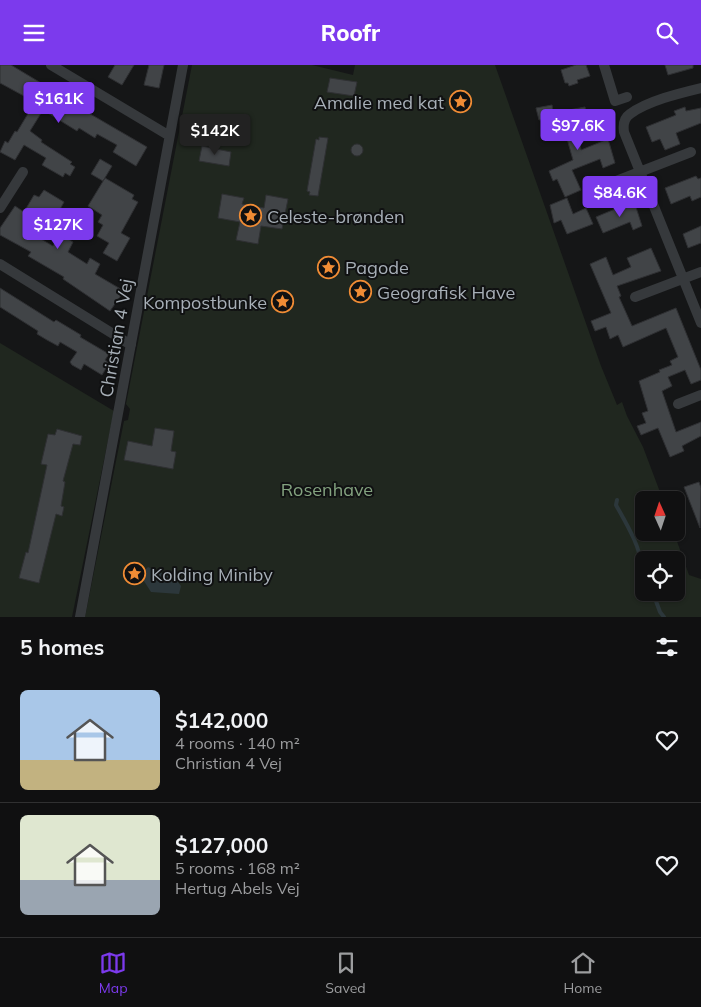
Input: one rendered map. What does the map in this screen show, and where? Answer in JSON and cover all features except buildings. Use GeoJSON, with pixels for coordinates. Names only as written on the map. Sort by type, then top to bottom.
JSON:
{"type":"FeatureCollection","features":[{"type":"Feature","properties":{"kind":"street"},"geometry":{"type":"LineString","coordinates":[[51,65],[168,135]]}},
{"type":"Feature","properties":{"kind":"street","name":"Christian 4 Vej"},"geometry":{"type":"LineString","coordinates":[[80,617],[168,135],[183,65]]}},
{"type":"Feature","properties":{"kind":"street"},"geometry":{"type":"LineString","coordinates":[[604,65],[615,101],[627,97]]}},
{"type":"Feature","properties":{"kind":"street"},"geometry":{"type":"LineString","coordinates":[[701,87],[676,94],[646,106],[630,114],[624,125],[624,132],[701,323]]}},
{"type":"Feature","properties":{"kind":"street"},"geometry":{"type":"LineString","coordinates":[[588,192],[691,153]]}},
{"type":"Feature","properties":{"kind":"street"},"geometry":{"type":"LineString","coordinates":[[0,208],[22,171]]}},
{"type":"Feature","properties":{"kind":"street"},"geometry":{"type":"LineString","coordinates":[[0,264],[131,345]]}},
{"type":"Feature","properties":{"kind":"street"},"geometry":{"type":"LineString","coordinates":[[635,297],[701,272]]}},
{"type":"Feature","properties":{"kind":"street"},"geometry":{"type":"LineString","coordinates":[[678,404],[701,395]]}},
{"type":"Feature","properties":{"kind":"green space","name":"Geografisk Have"},"geometry":{"type":"Polygon","coordinates":[[[192,65],[312,65],[353,75],[355,65],[495,65],[601,366],[617,405],[622,402],[643,447],[660,491],[635,491],[635,541],[677,541],[680,551],[635,551],[635,601],[685,601],[685,564],[689,575],[701,579],[701,617],[85,617],[124,421],[128,420],[130,409],[126,404],[192,65]]]}},
{"type":"Feature","properties":{"kind":"green space"},"geometry":{"type":"Polygon","coordinates":[[[0,343],[114,411],[72,617],[0,617],[0,343]]]}},
{"type":"Feature","properties":{"kind":"shaded area"},"geometry":{"type":"Polygon","coordinates":[[[148,567],[176,579],[181,586],[179,594],[151,592],[142,578],[143,572],[148,567]]]}},
{"type":"Feature","properties":{"kind":"waterway"},"geometry":{"type":"LineString","coordinates":[[617,500],[616,505],[636,543],[638,551]]}},
{"type":"Feature","properties":{"kind":"waterway"},"geometry":{"type":"LineString","coordinates":[[656,601],[664,617]]}},
{"type":"Feature","properties":{"kind":"place","name":"Amalie med kat"},"geometry":{"type":"Point","coordinates":[460,102]}},
{"type":"Feature","properties":{"kind":"place","name":"Celeste-brønden"},"geometry":{"type":"Point","coordinates":[251,216]}},
{"type":"Feature","properties":{"kind":"place","name":"Pagode"},"geometry":{"type":"Point","coordinates":[329,267]}},
{"type":"Feature","properties":{"kind":"place","name":"Geografisk Have"},"geometry":{"type":"Point","coordinates":[361,292]}},
{"type":"Feature","properties":{"kind":"place","name":"Kompostbunke"},"geometry":{"type":"Point","coordinates":[283,302]}},
{"type":"Feature","properties":{"kind":"place","name":"Kolding Miniby"},"geometry":{"type":"Point","coordinates":[135,574]}},
{"type":"Feature","properties":{"kind":"park label","name":"Rosenhave"},"geometry":{"type":"Point","coordinates":[327,489]}}]}
